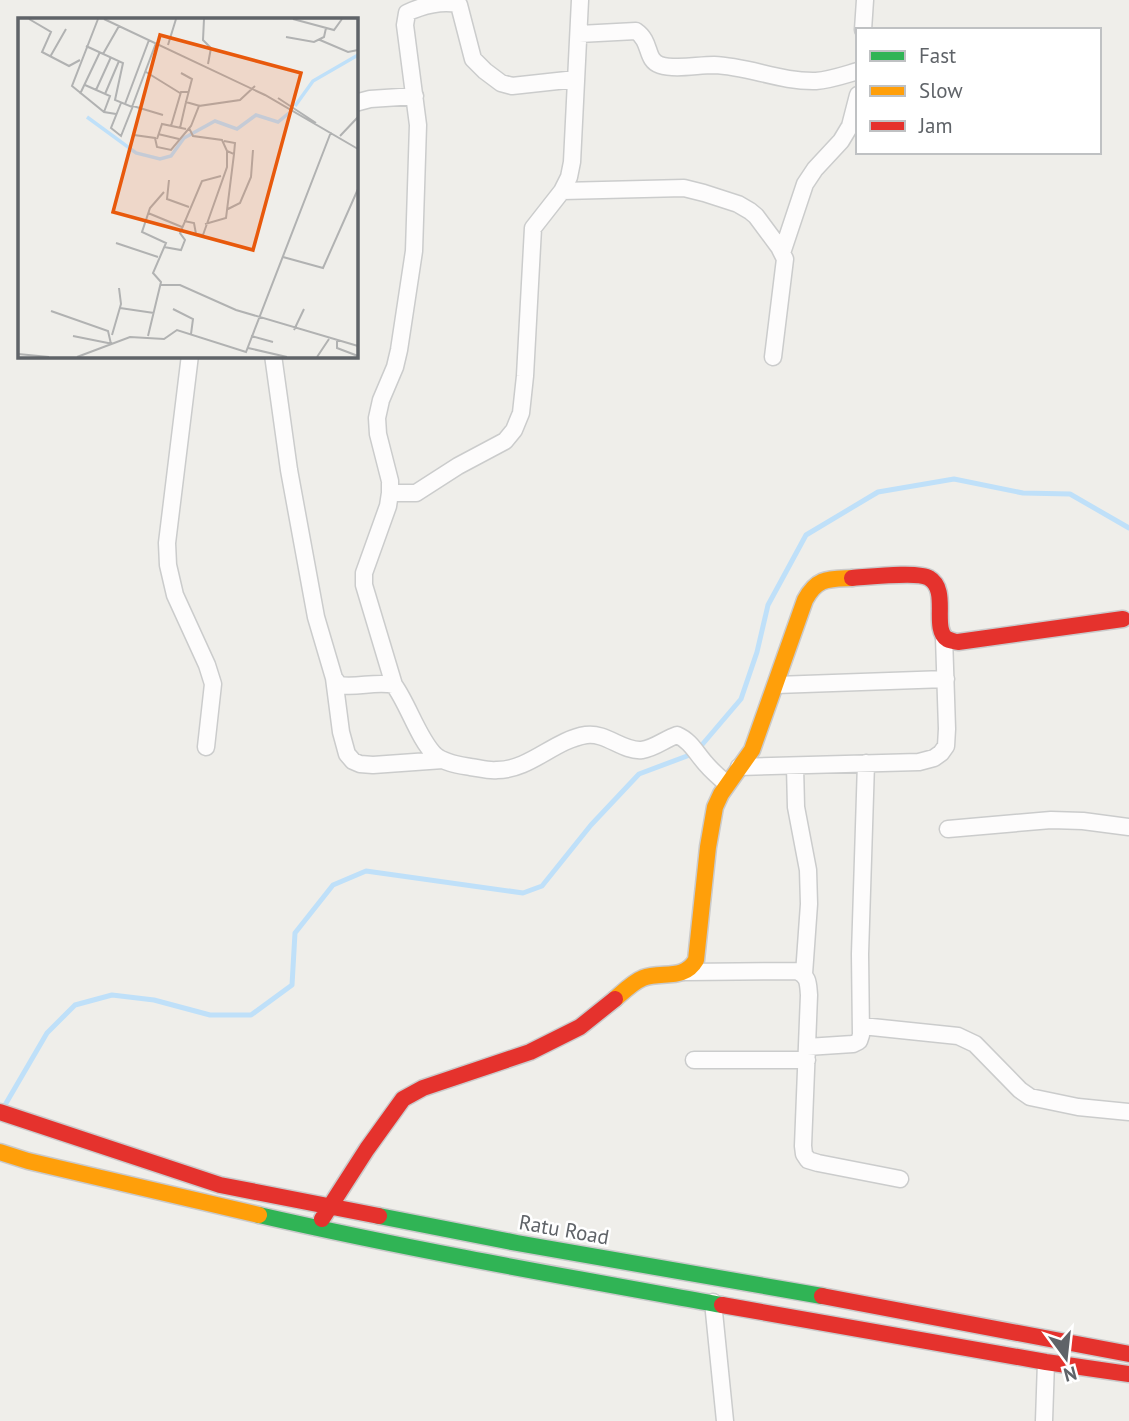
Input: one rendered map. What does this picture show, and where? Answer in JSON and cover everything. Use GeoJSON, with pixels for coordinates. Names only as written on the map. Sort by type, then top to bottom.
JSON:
{"type":"FeatureCollection","features":[{"type":"Feature","properties":{"kind":"main road"},"geometry":{"type":"LineString","coordinates":[[316,1228],[403,1099],[423,1088],[530,1052],[580,1027],[643,978],[677,975],[692,967],[696,960],[715,807],[720,794],[752,750],[805,600],[811,588],[818,582],[829,579],[915,575],[928,577],[938,589],[944,637],[958,642],[1123,619]]}},
{"type":"Feature","properties":{"kind":"main road","name":"Ratu Road"},"geometry":{"type":"LineString","coordinates":[[0,1112],[220,1185],[517,1243],[835,1298],[1129,1354]]}},
{"type":"Feature","properties":{"kind":"main road"},"geometry":{"type":"LineString","coordinates":[[0,1152],[27,1161],[316,1228],[593,1282],[1046,1362],[1129,1374]]}},
{"type":"Feature","properties":{"kind":"street"},"geometry":{"type":"LineString","coordinates":[[390,493],[416,493],[458,466],[505,441],[514,430],[520,413],[525,376],[533,228],[562,191],[572,162],[580,0]]}},
{"type":"Feature","properties":{"kind":"street"},"geometry":{"type":"LineString","coordinates":[[863,28],[865,0]]}},
{"type":"Feature","properties":{"kind":"street"},"geometry":{"type":"LineString","coordinates":[[576,79],[512,86],[501,83],[473,59],[459,5],[452,2],[416,8],[407,13],[405,25],[418,125],[414,251],[399,351],[377,418],[390,493],[388,506],[363,573],[364,585],[394,685],[427,744],[435,755],[443,760],[496,771],[517,766],[568,741],[591,734],[632,749],[643,750],[677,735],[694,747],[704,763],[727,785]]}},
{"type":"Feature","properties":{"kind":"street"},"geometry":{"type":"LineString","coordinates":[[579,34],[636,32],[643,36],[651,59],[657,64],[669,66],[714,65],[809,81],[825,80],[856,72]]}},
{"type":"Feature","properties":{"kind":"street"},"geometry":{"type":"LineString","coordinates":[[357,102],[415,96]]}},
{"type":"Feature","properties":{"kind":"street"},"geometry":{"type":"LineString","coordinates":[[782,253],[805,184],[841,141],[850,125],[856,102]]}},
{"type":"Feature","properties":{"kind":"street"},"geometry":{"type":"LineString","coordinates":[[562,191],[684,188],[704,192],[750,211],[782,253],[785,265],[773,357]]}},
{"type":"Feature","properties":{"kind":"street"},"geometry":{"type":"LineString","coordinates":[[190,357],[167,543],[168,565],[175,595],[208,665],[213,684],[206,747]]}},
{"type":"Feature","properties":{"kind":"street"},"geometry":{"type":"LineString","coordinates":[[273,357],[289,470],[316,617],[334,678],[341,732],[347,754],[360,764],[373,765],[443,760]]}},
{"type":"Feature","properties":{"kind":"street"},"geometry":{"type":"LineString","coordinates":[[739,767],[919,762],[941,753],[946,746],[947,729],[944,637]]}},
{"type":"Feature","properties":{"kind":"street"},"geometry":{"type":"LineString","coordinates":[[334,678],[339,685],[349,687],[394,685]]}},
{"type":"Feature","properties":{"kind":"street"},"geometry":{"type":"LineString","coordinates":[[776,685],[946,679]]}},
{"type":"Feature","properties":{"kind":"street"},"geometry":{"type":"LineString","coordinates":[[694,1060],[807,1054],[859,1041],[862,1026],[860,954],[866,764]]}},
{"type":"Feature","properties":{"kind":"street"},"geometry":{"type":"LineString","coordinates":[[795,766],[796,807],[808,870],[809,904],[804,974],[808,981],[809,995],[804,1154],[808,1160],[900,1179]]}},
{"type":"Feature","properties":{"kind":"street"},"geometry":{"type":"LineString","coordinates":[[948,829],[1051,821],[1083,821],[1129,827]]}},
{"type":"Feature","properties":{"kind":"street"},"geometry":{"type":"LineString","coordinates":[[685,972],[797,971],[804,974]]}},
{"type":"Feature","properties":{"kind":"street"},"geometry":{"type":"LineString","coordinates":[[862,1026],[958,1036],[975,1044],[1030,1097],[1078,1107],[1129,1112]]}},
{"type":"Feature","properties":{"kind":"street"},"geometry":{"type":"LineString","coordinates":[[713,1302],[725,1421]]}},
{"type":"Feature","properties":{"kind":"street"},"geometry":{"type":"LineString","coordinates":[[1044,1421],[1046,1362]]}},
{"type":"Feature","properties":{"kind":"waterway"},"geometry":{"type":"LineString","coordinates":[[5,1105],[47,1033],[75,1005],[112,995],[154,1000],[210,1015],[251,1015],[292,985],[295,933],[333,885],[366,871],[523,893],[542,886],[591,825],[639,774],[695,753],[741,699],[757,652],[768,605],[806,535],[878,492],[954,479],[1023,493],[1070,494],[1129,528]]}},
{"type":"Feature","properties":{"kind":"traffic: fast"},"geometry":{"type":"LineString","coordinates":[[259,1215],[432,1251],[722,1305]]}},
{"type":"Feature","properties":{"kind":"traffic: fast"},"geometry":{"type":"LineString","coordinates":[[379,1216],[822,1296]]}},
{"type":"Feature","properties":{"kind":"traffic: slow"},"geometry":{"type":"LineString","coordinates":[[615,999],[639,980],[685,971],[696,960],[715,807],[752,750],[805,600],[819,583],[830,579],[852,578]]}},
{"type":"Feature","properties":{"kind":"traffic: slow"},"geometry":{"type":"LineString","coordinates":[[0,1152],[28,1161],[259,1215]]}},
{"type":"Feature","properties":{"kind":"traffic: jam"},"geometry":{"type":"LineString","coordinates":[[852,578],[904,575],[929,578],[938,591],[942,634],[957,642],[1123,619]]}},
{"type":"Feature","properties":{"kind":"traffic: jam"},"geometry":{"type":"LineString","coordinates":[[322,1219],[403,1099],[423,1088],[530,1052],[580,1027],[615,999]]}},
{"type":"Feature","properties":{"kind":"traffic: jam"},"geometry":{"type":"LineString","coordinates":[[0,1112],[220,1185],[379,1216]]}},
{"type":"Feature","properties":{"kind":"traffic: jam"},"geometry":{"type":"LineString","coordinates":[[822,1296],[1129,1354]]}},
{"type":"Feature","properties":{"kind":"traffic: jam"},"geometry":{"type":"LineString","coordinates":[[722,1305],[1129,1374]]}}]}
